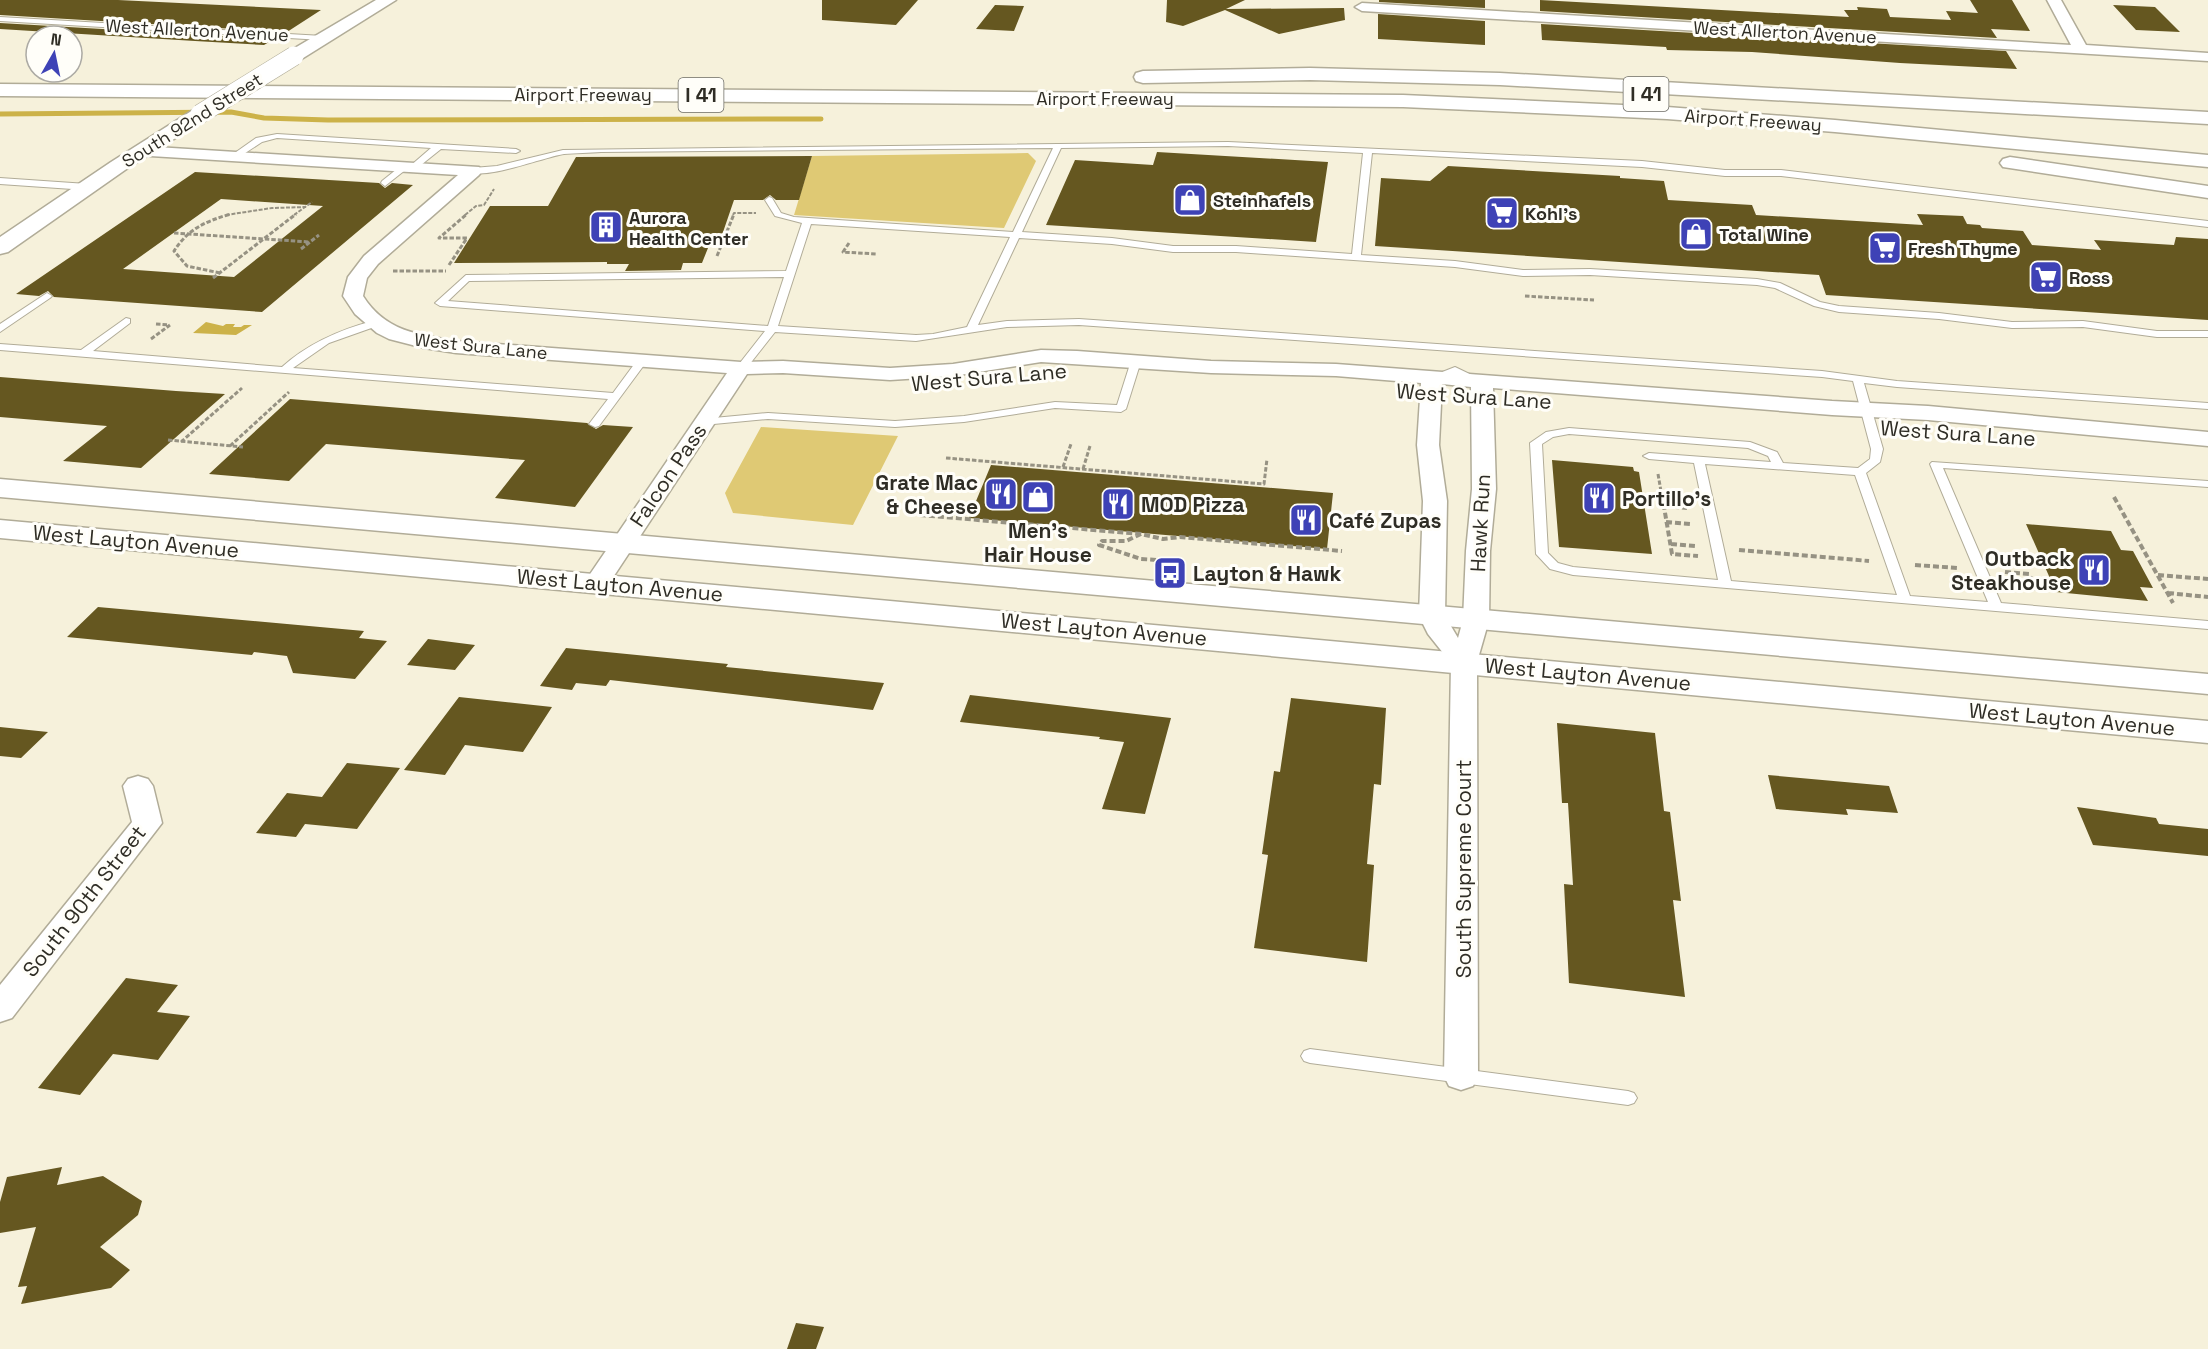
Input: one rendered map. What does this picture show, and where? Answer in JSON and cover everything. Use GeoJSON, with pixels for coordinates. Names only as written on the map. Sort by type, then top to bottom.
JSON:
{"type":"FeatureCollection","features":[{"type":"Feature","properties":{"kind":"main road","name":"South 92nd Street"},"geometry":{"type":"LineString","coordinates":[[0,247],[140,151],[200,114],[295,64],[323,38],[388,0]]}},
{"type":"Feature","properties":{"kind":"main road"},"geometry":{"type":"LineString","coordinates":[[237,72],[295,64]]}},
{"type":"Feature","properties":{"kind":"main road","name":"Airport Freeway"},"geometry":{"type":"LineString","coordinates":[[2058,128],[1851,109],[1589,91],[1413,84],[1129,78],[1310,74],[1500,79],[2208,118]]}},
{"type":"Feature","properties":{"kind":"main road","name":"Airport Freeway"},"geometry":{"type":"LineString","coordinates":[[0,90],[1403,101],[1666,113],[1835,126],[2208,161]]}},
{"type":"Feature","properties":{"kind":"main road"},"geometry":{"type":"LineString","coordinates":[[1403,101],[1448,109],[1696,122],[1791,132],[2208,192]]}},
{"type":"Feature","properties":{"kind":"main road","name":"West Layton Avenue"},"geometry":{"type":"LineString","coordinates":[[4,489],[622,544],[1436,625]]}},
{"type":"Feature","properties":{"kind":"main road","name":"West Layton Avenue"},"geometry":{"type":"LineString","coordinates":[[0,529],[2208,732]]}},
{"type":"Feature","properties":{"kind":"main road"},"geometry":{"type":"LineString","coordinates":[[705,593],[896,589],[1413,635],[1436,625],[1476,620],[2208,684]]}},
{"type":"Feature","properties":{"kind":"main road"},"geometry":{"type":"LineString","coordinates":[[1464,662],[1483,647],[1502,642],[1530,642],[1656,655],[1861,654]]}},
{"type":"Feature","properties":{"kind":"street"},"geometry":{"type":"LineString","coordinates":[[2054,0],[2081,50]]}},
{"type":"Feature","properties":{"kind":"street","name":"West Allerton Avenue"},"geometry":{"type":"LineString","coordinates":[[1362,7],[2208,57]]}},
{"type":"Feature","properties":{"kind":"street"},"geometry":{"type":"LineString","coordinates":[[140,151],[473,171]]}},
{"type":"Feature","properties":{"kind":"street"},"geometry":{"type":"LineString","coordinates":[[373,324],[361,312],[353,296],[358,277],[371,260],[473,171]]}},
{"type":"Feature","properties":{"kind":"street","name":"West Sura Lane"},"geometry":{"type":"LineString","coordinates":[[373,324],[412,340],[456,347],[741,368],[776,377],[886,385],[953,382],[1044,367],[1135,367],[1868,418],[2208,451]]}},
{"type":"Feature","properties":{"kind":"street","name":"Falcon Pass"},"geometry":{"type":"LineString","coordinates":[[597,583],[741,368]]}},
{"type":"Feature","properties":{"kind":"street"},"geometry":{"type":"LineString","coordinates":[[1432,386],[1428,445],[1435,501],[1436,625],[1464,662]]}},
{"type":"Feature","properties":{"kind":"street","name":"Hawk Run"},"geometry":{"type":"LineString","coordinates":[[1464,662],[1476,620],[1478,551],[1484,489],[1482,390]]}},
{"type":"Feature","properties":{"kind":"street","name":"West Sura Lane"},"geometry":{"type":"LineString","coordinates":[[1868,418],[2002,418],[2140,434],[2208,439]]}},
{"type":"Feature","properties":{"kind":"street","name":"South Supreme Court"},"geometry":{"type":"LineString","coordinates":[[1461,1076],[1464,662]]}},
{"type":"Feature","properties":{"kind":"street","name":"South 90th Street"},"geometry":{"type":"LineString","coordinates":[[0,1010],[147,823],[138,786]]}},
{"type":"Feature","properties":{"kind":"lane","name":"West Allerton Avenue"},"geometry":{"type":"LineString","coordinates":[[0,19],[323,38]]}},
{"type":"Feature","properties":{"kind":"lane"},"geometry":{"type":"LineString","coordinates":[[233,157],[260,140],[278,136],[516,151]]}},
{"type":"Feature","properties":{"kind":"lane"},"geometry":{"type":"LineString","coordinates":[[473,171],[497,169],[563,152],[601,150],[1228,144],[1642,164],[1725,173],[1781,173],[2208,224]]}},
{"type":"Feature","properties":{"kind":"lane"},"geometry":{"type":"LineString","coordinates":[[385,183],[440,146]]}},
{"type":"Feature","properties":{"kind":"lane"},"geometry":{"type":"LineString","coordinates":[[970,329],[1058,146]]}},
{"type":"Feature","properties":{"kind":"lane"},"geometry":{"type":"LineString","coordinates":[[1356,257],[1368,150]]}},
{"type":"Feature","properties":{"kind":"lane"},"geometry":{"type":"LineString","coordinates":[[0,181],[87,187]]}},
{"type":"Feature","properties":{"kind":"lane"},"geometry":{"type":"LineString","coordinates":[[0,190],[14,182]]}},
{"type":"Feature","properties":{"kind":"lane"},"geometry":{"type":"LineString","coordinates":[[769,200],[771,207],[782,218],[807,221],[1112,241],[1173,249],[1236,249],[1455,264],[1521,273],[1590,272],[1756,282],[1777,285],[1817,304],[1839,309],[1939,316],[2012,325],[2083,324],[2157,334],[2208,334]]}},
{"type":"Feature","properties":{"kind":"lane"},"geometry":{"type":"LineString","coordinates":[[741,368],[772,329],[807,221]]}},
{"type":"Feature","properties":{"kind":"lane"},"geometry":{"type":"LineString","coordinates":[[790,274],[466,278],[440,303],[916,338],[1007,324],[1079,322],[1822,374],[1908,385],[2208,406]]}},
{"type":"Feature","properties":{"kind":"lane"},"geometry":{"type":"LineString","coordinates":[[0,329],[48,296]]}},
{"type":"Feature","properties":{"kind":"lane"},"geometry":{"type":"LineString","coordinates":[[83,354],[126,321]]}},
{"type":"Feature","properties":{"kind":"lane"},"geometry":{"type":"LineString","coordinates":[[284,370],[302,353],[325,339],[373,324]]}},
{"type":"Feature","properties":{"kind":"lane"},"geometry":{"type":"LineString","coordinates":[[0,347],[616,396]]}},
{"type":"Feature","properties":{"kind":"lane"},"geometry":{"type":"LineString","coordinates":[[1432,386],[1455,370],[1457,348]]}},
{"type":"Feature","properties":{"kind":"lane"},"geometry":{"type":"LineString","coordinates":[[595,424],[642,361]]}},
{"type":"Feature","properties":{"kind":"lane"},"geometry":{"type":"LineString","coordinates":[[703,422],[768,416],[895,424],[964,419],[1055,405],[1121,409],[1135,367]]}},
{"type":"Feature","properties":{"kind":"lane"},"geometry":{"type":"LineString","coordinates":[[1455,370],[1482,390]]}},
{"type":"Feature","properties":{"kind":"lane"},"geometry":{"type":"LineString","coordinates":[[1649,456],[1860,472],[1876,460],[1877,449],[1858,379]]}},
{"type":"Feature","properties":{"kind":"lane"},"geometry":{"type":"LineString","coordinates":[[1779,466],[1773,454],[1750,445],[1569,431],[1550,434],[1536,443],[1542,554],[1554,566],[1573,571],[2208,625]]}},
{"type":"Feature","properties":{"kind":"lane"},"geometry":{"type":"LineString","coordinates":[[1700,460],[1725,584]]}},
{"type":"Feature","properties":{"kind":"lane"},"geometry":{"type":"LineString","coordinates":[[1996,607],[1936,464],[2208,484]]}},
{"type":"Feature","properties":{"kind":"lane"},"geometry":{"type":"LineString","coordinates":[[1860,472],[1905,599]]}},
{"type":"Feature","properties":{"kind":"lane"},"geometry":{"type":"LineString","coordinates":[[1310,1056],[1629,1098]]}},
{"type":"Feature","properties":{"kind":"path"},"geometry":{"type":"LineString","coordinates":[[446,271],[467,238],[439,238],[476,206],[484,205],[495,188]]}},
{"type":"Feature","properties":{"kind":"path"},"geometry":{"type":"LineString","coordinates":[[213,278],[312,202]]}},
{"type":"Feature","properties":{"kind":"path"},"geometry":{"type":"LineString","coordinates":[[220,273],[194,268],[176,257],[174,251],[186,233],[210,221],[246,211],[306,207]]}},
{"type":"Feature","properties":{"kind":"path"},"geometry":{"type":"LineString","coordinates":[[174,232],[310,242]]}},
{"type":"Feature","properties":{"kind":"path"},"geometry":{"type":"LineString","coordinates":[[301,249],[319,235]]}},
{"type":"Feature","properties":{"kind":"path"},"geometry":{"type":"LineString","coordinates":[[843,252],[877,254]]}},
{"type":"Feature","properties":{"kind":"path"},"geometry":{"type":"LineString","coordinates":[[1525,296],[1594,300]]}},
{"type":"Feature","properties":{"kind":"path"},"geometry":{"type":"LineString","coordinates":[[156,324],[170,325],[148,341],[160,342]]}},
{"type":"Feature","properties":{"kind":"path"},"geometry":{"type":"LineString","coordinates":[[181,442],[242,388]]}},
{"type":"Feature","properties":{"kind":"path"},"geometry":{"type":"LineString","coordinates":[[230,446],[289,392]]}},
{"type":"Feature","properties":{"kind":"path"},"geometry":{"type":"LineString","coordinates":[[168,441],[243,447]]}},
{"type":"Feature","properties":{"kind":"path"},"geometry":{"type":"LineString","coordinates":[[1063,468],[1071,444]]}},
{"type":"Feature","properties":{"kind":"path"},"geometry":{"type":"LineString","coordinates":[[1083,469],[1090,446]]}},
{"type":"Feature","properties":{"kind":"path"},"geometry":{"type":"LineString","coordinates":[[1649,456],[1651,465],[1658,472],[1672,554]]}},
{"type":"Feature","properties":{"kind":"path"},"geometry":{"type":"LineString","coordinates":[[946,458],[1264,484],[1267,459]]}},
{"type":"Feature","properties":{"kind":"path"},"geometry":{"type":"LineString","coordinates":[[920,515],[1141,534],[1157,539],[1180,537],[1342,551]]}},
{"type":"Feature","properties":{"kind":"path"},"geometry":{"type":"LineString","coordinates":[[2130,526],[2176,610]]}},
{"type":"Feature","properties":{"kind":"path"},"geometry":{"type":"LineString","coordinates":[[1141,534],[1126,541],[1102,541],[1100,545],[1141,559],[1174,561],[1178,564],[1178,571]]}},
{"type":"Feature","properties":{"kind":"path"},"geometry":{"type":"LineString","coordinates":[[1671,544],[2029,574],[2041,598]]}},
{"type":"Feature","properties":{"kind":"path"},"geometry":{"type":"LineString","coordinates":[[2157,575],[2208,579]]}},
{"type":"Feature","properties":{"kind":"path"},"geometry":{"type":"LineString","coordinates":[[2167,593],[2208,597]]}},
{"type":"Feature","properties":{"kind":"shaded area"},"geometry":{"type":"Polygon","coordinates":[[[1028,153],[1036,161],[1004,228],[794,215],[812,156],[1028,153]]]}},
{"type":"Feature","properties":{"kind":"shaded area"},"geometry":{"type":"Polygon","coordinates":[[[206,322],[223,326],[235,324],[233,327],[252,325],[236,335],[193,333],[206,322]]]}},
{"type":"Feature","properties":{"kind":"shaded area"},"geometry":{"type":"Polygon","coordinates":[[[761,427],[898,436],[853,525],[733,513],[725,493],[761,427]]]}},
{"type":"Feature","properties":{"kind":"building"},"geometry":{"type":"Polygon","coordinates":[[[0,0],[118,0],[321,10],[287,32],[0,15],[0,0]]]}},
{"type":"Feature","properties":{"kind":"building"},"geometry":{"type":"Polygon","coordinates":[[[822,0],[918,0],[896,25],[822,20],[822,0]]]}},
{"type":"Feature","properties":{"kind":"building"},"geometry":{"type":"Polygon","coordinates":[[[1167,0],[1245,0],[1226,9],[1344,8],[1345,20],[1279,34],[1225,10],[1183,26],[1166,22],[1167,0]]]}},
{"type":"Feature","properties":{"kind":"building"},"geometry":{"type":"Polygon","coordinates":[[[1379,0],[1485,0],[1485,8],[1379,2],[1379,0]]]}},
{"type":"Feature","properties":{"kind":"building"},"geometry":{"type":"Polygon","coordinates":[[[1540,0],[1849,17],[1844,10],[1858,10],[1857,7],[1887,9],[1890,17],[1951,20],[1946,11],[1978,13],[1970,0],[2012,0],[2030,31],[1991,29],[1997,38],[1540,11],[1540,0]]]}},
{"type":"Feature","properties":{"kind":"building"},"geometry":{"type":"Polygon","coordinates":[[[995,5],[1024,6],[1014,31],[976,29],[995,5]]]}},
{"type":"Feature","properties":{"kind":"building"},"geometry":{"type":"Polygon","coordinates":[[[2113,5],[2155,7],[2180,32],[2136,30],[2113,5]]]}},
{"type":"Feature","properties":{"kind":"building"},"geometry":{"type":"Polygon","coordinates":[[[1378,14],[1485,21],[1485,45],[1378,39],[1378,14]]]}},
{"type":"Feature","properties":{"kind":"building"},"geometry":{"type":"Polygon","coordinates":[[[0,23],[24,24],[24,30],[0,29],[0,23]]]}},
{"type":"Feature","properties":{"kind":"building"},"geometry":{"type":"Polygon","coordinates":[[[1541,24],[2006,51],[2017,69],[1752,52],[1667,50],[1666,47],[1542,40],[1541,24]]]}},
{"type":"Feature","properties":{"kind":"building"},"geometry":{"type":"Polygon","coordinates":[[[84,28],[274,39],[264,45],[84,34],[84,28]]]}},
{"type":"Feature","properties":{"kind":"building","name":"Steinhafels"},"geometry":{"type":"Polygon","coordinates":[[[1157,152],[1328,162],[1316,242],[1046,225],[1075,160],[1153,165],[1157,152]]]}},
{"type":"Feature","properties":{"kind":"building"},"geometry":{"type":"Polygon","coordinates":[[[812,156],[799,200],[776,200],[770,195],[763,200],[734,200],[721,238],[712,238],[702,263],[683,263],[681,270],[625,271],[629,264],[607,264],[607,262],[454,263],[490,206],[548,206],[576,157],[812,156]]]}},
{"type":"Feature","properties":{"kind":"building"},"geometry":{"type":"Polygon","coordinates":[[[1448,166],[1620,176],[1620,178],[1664,181],[1668,200],[1752,205],[1756,215],[1923,225],[1917,214],[1963,216],[1967,224],[1980,225],[1982,228],[2023,231],[2032,245],[2101,250],[2094,240],[2174,245],[2176,237],[2208,239],[2208,320],[1826,295],[1819,275],[1375,246],[1381,178],[1430,181],[1448,166]]]}},
{"type":"Feature","properties":{"kind":"building"},"geometry":{"type":"Polygon","coordinates":[[[195,172],[379,183],[385,188],[392,183],[413,185],[262,312],[54,297],[48,291],[39,296],[16,294],[195,172]],[[221,199],[123,269],[234,277],[323,206],[221,199]]]}},
{"type":"Feature","properties":{"kind":"building"},"geometry":{"type":"Polygon","coordinates":[[[0,377],[225,394],[141,468],[63,461],[107,426],[0,417],[0,377]]]}},
{"type":"Feature","properties":{"kind":"building"},"geometry":{"type":"Polygon","coordinates":[[[290,399],[587,423],[596,429],[603,425],[633,427],[575,507],[495,498],[525,460],[326,444],[289,481],[209,474],[290,399]]]}},
{"type":"Feature","properties":{"kind":"building","name":"Portillo's"},"geometry":{"type":"Polygon","coordinates":[[[1552,460],[1633,467],[1634,471],[1639,472],[1652,554],[1559,547],[1552,460]]]}},
{"type":"Feature","properties":{"kind":"building"},"geometry":{"type":"Polygon","coordinates":[[[991,465],[1333,493],[1327,549],[969,518],[991,465]]]}},
{"type":"Feature","properties":{"kind":"building","name":"Outback Steakhouse"},"geometry":{"type":"Polygon","coordinates":[[[2026,524],[2111,531],[2121,550],[2133,551],[2153,588],[2140,587],[2148,601],[2056,592],[2026,524]]]}},
{"type":"Feature","properties":{"kind":"building"},"geometry":{"type":"Polygon","coordinates":[[[98,607],[364,631],[359,638],[387,641],[355,679],[293,673],[287,656],[254,652],[252,655],[67,637],[98,607]]]}},
{"type":"Feature","properties":{"kind":"building"},"geometry":{"type":"Polygon","coordinates":[[[428,639],[475,645],[455,670],[407,665],[428,639]]]}},
{"type":"Feature","properties":{"kind":"building"},"geometry":{"type":"Polygon","coordinates":[[[566,648],[728,664],[726,667],[884,683],[873,710],[610,680],[606,686],[576,683],[572,690],[540,686],[566,648]]]}},
{"type":"Feature","properties":{"kind":"building"},"geometry":{"type":"Polygon","coordinates":[[[970,695],[1171,718],[1145,814],[1102,809],[1124,742],[1099,739],[1100,737],[960,722],[970,695]]]}},
{"type":"Feature","properties":{"kind":"building"},"geometry":{"type":"Polygon","coordinates":[[[459,697],[552,707],[523,752],[465,745],[445,775],[404,770],[459,697]]]}},
{"type":"Feature","properties":{"kind":"building"},"geometry":{"type":"Polygon","coordinates":[[[1291,698],[1386,708],[1381,785],[1374,784],[1367,864],[1374,865],[1367,962],[1254,948],[1268,855],[1262,854],[1274,771],[1280,772],[1291,698]]]}},
{"type":"Feature","properties":{"kind":"building"},"geometry":{"type":"Polygon","coordinates":[[[1557,723],[1655,733],[1664,811],[1670,812],[1681,901],[1673,900],[1685,997],[1569,983],[1564,884],[1573,885],[1568,803],[1562,803],[1557,723]]]}},
{"type":"Feature","properties":{"kind":"building"},"geometry":{"type":"Polygon","coordinates":[[[0,727],[48,732],[21,758],[0,756],[0,727]]]}},
{"type":"Feature","properties":{"kind":"building"},"geometry":{"type":"Polygon","coordinates":[[[347,763],[400,768],[357,829],[305,824],[296,837],[256,833],[287,793],[322,797],[347,763]]]}},
{"type":"Feature","properties":{"kind":"building"},"geometry":{"type":"Polygon","coordinates":[[[1768,775],[1889,786],[1898,813],[1846,809],[1848,815],[1776,809],[1768,775]]]}},
{"type":"Feature","properties":{"kind":"building"},"geometry":{"type":"Polygon","coordinates":[[[2077,807],[2156,818],[2159,824],[2208,829],[2208,856],[2093,845],[2077,807]]]}},
{"type":"Feature","properties":{"kind":"building"},"geometry":{"type":"Polygon","coordinates":[[[126,978],[178,985],[157,1012],[190,1016],[158,1060],[113,1054],[80,1095],[38,1088],[126,978]]]}},
{"type":"Feature","properties":{"kind":"building"},"geometry":{"type":"Polygon","coordinates":[[[62,1167],[57,1185],[103,1176],[142,1201],[138,1215],[100,1247],[130,1270],[111,1288],[21,1304],[27,1286],[18,1287],[36,1227],[0,1233],[0,1202],[7,1177],[62,1167]]]}},
{"type":"Feature","properties":{"kind":"building"},"geometry":{"type":"Polygon","coordinates":[[[796,1323],[824,1327],[816,1349],[787,1349],[796,1323]]]}},
{"type":"Feature","properties":{"kind":"waterway"},"geometry":{"type":"LineString","coordinates":[[0,114],[231,112],[264,118],[328,120],[821,119]]}},
{"type":"Feature","properties":{"kind":"place","name":"Steinhafels"},"geometry":{"type":"Point","coordinates":[1190,200]}},
{"type":"Feature","properties":{"kind":"place","name":"Kohl's"},"geometry":{"type":"Point","coordinates":[1502,213]}},
{"type":"Feature","properties":{"kind":"place","name":"Aurora Health Center"},"geometry":{"type":"Point","coordinates":[606,227]}},
{"type":"Feature","properties":{"kind":"place","name":"Total Wine"},"geometry":{"type":"Point","coordinates":[1696,234]}},
{"type":"Feature","properties":{"kind":"place","name":"Fresh Thyme"},"geometry":{"type":"Point","coordinates":[1885,248]}},
{"type":"Feature","properties":{"kind":"place","name":"Ross"},"geometry":{"type":"Point","coordinates":[2046,277]}},
{"type":"Feature","properties":{"kind":"place","name":"Grate Mac & Cheese"},"geometry":{"type":"Point","coordinates":[1001,494]}},
{"type":"Feature","properties":{"kind":"place","name":"Men's Hair House"},"geometry":{"type":"Point","coordinates":[1038,497]}},
{"type":"Feature","properties":{"kind":"place","name":"Portillo's"},"geometry":{"type":"Point","coordinates":[1599,498]}},
{"type":"Feature","properties":{"kind":"place","name":"MOD Pizza"},"geometry":{"type":"Point","coordinates":[1118,504]}},
{"type":"Feature","properties":{"kind":"place","name":"Café Zupas"},"geometry":{"type":"Point","coordinates":[1306,520]}},
{"type":"Feature","properties":{"kind":"place","name":"Outback Steakhouse"},"geometry":{"type":"Point","coordinates":[2094,570]}},
{"type":"Feature","properties":{"kind":"place","name":"Layton & Hawk"},"geometry":{"type":"Point","coordinates":[1170,573]}}]}
